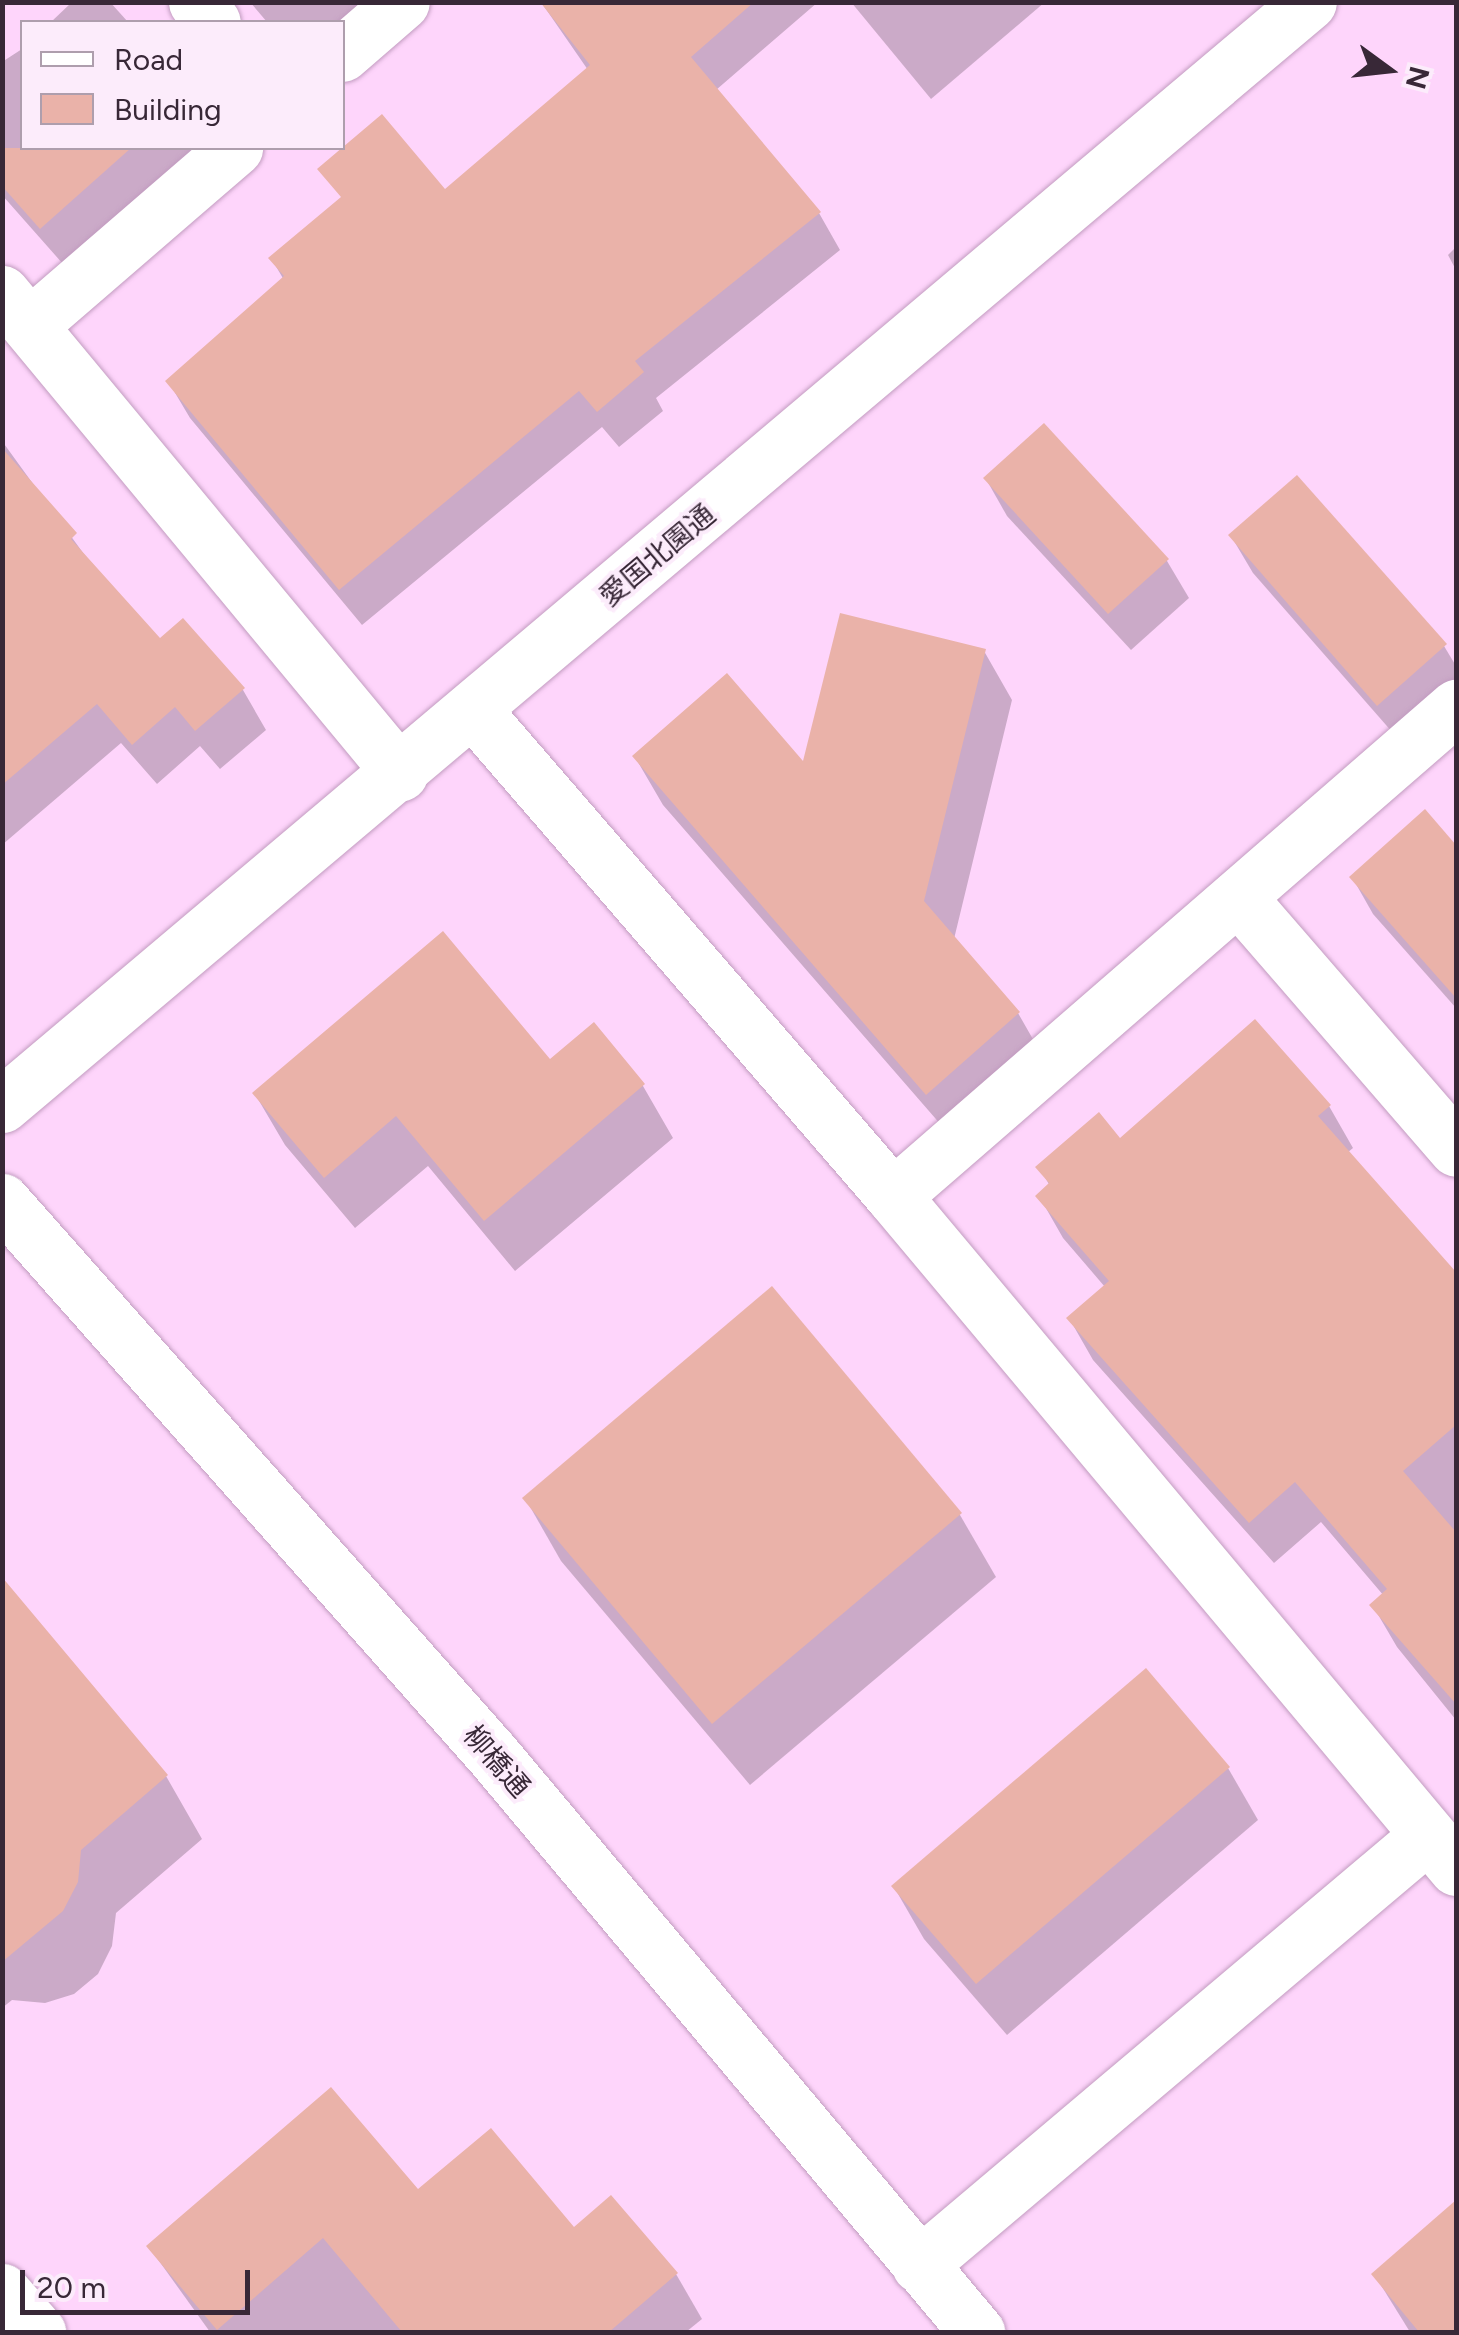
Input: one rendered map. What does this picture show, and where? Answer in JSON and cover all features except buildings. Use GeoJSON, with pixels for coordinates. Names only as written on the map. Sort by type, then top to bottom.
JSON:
{"type":"FeatureCollection","features":[{"type":"Feature","properties":{"kind":"street"},"geometry":{"type":"LineString","coordinates":[[345,51],[402,2]]}},
{"type":"Feature","properties":{"kind":"street","name":"愛国北園通"},"geometry":{"type":"LineString","coordinates":[[2,1105],[1309,2]]}},
{"type":"Feature","properties":{"kind":"street"},"geometry":{"type":"LineString","coordinates":[[232,150],[16,310],[400,773]]}},
{"type":"Feature","properties":{"kind":"street"},"geometry":{"type":"LineString","coordinates":[[893,1196],[1456,708]]}},
{"type":"Feature","properties":{"kind":"street"},"geometry":{"type":"LineString","coordinates":[[473,710],[893,1196],[1442,1852],[919,2265]]}},
{"type":"Feature","properties":{"kind":"street"},"geometry":{"type":"LineString","coordinates":[[1238,898],[1456,1149]]}},
{"type":"Feature","properties":{"kind":"street","name":"柳橋通"},"geometry":{"type":"LineString","coordinates":[[2,1200],[492,1754],[977,2332]]}},
{"type":"Feature","properties":{"kind":"street"},"geometry":{"type":"LineString","coordinates":[[2,2291],[38,2332]]}}]}
